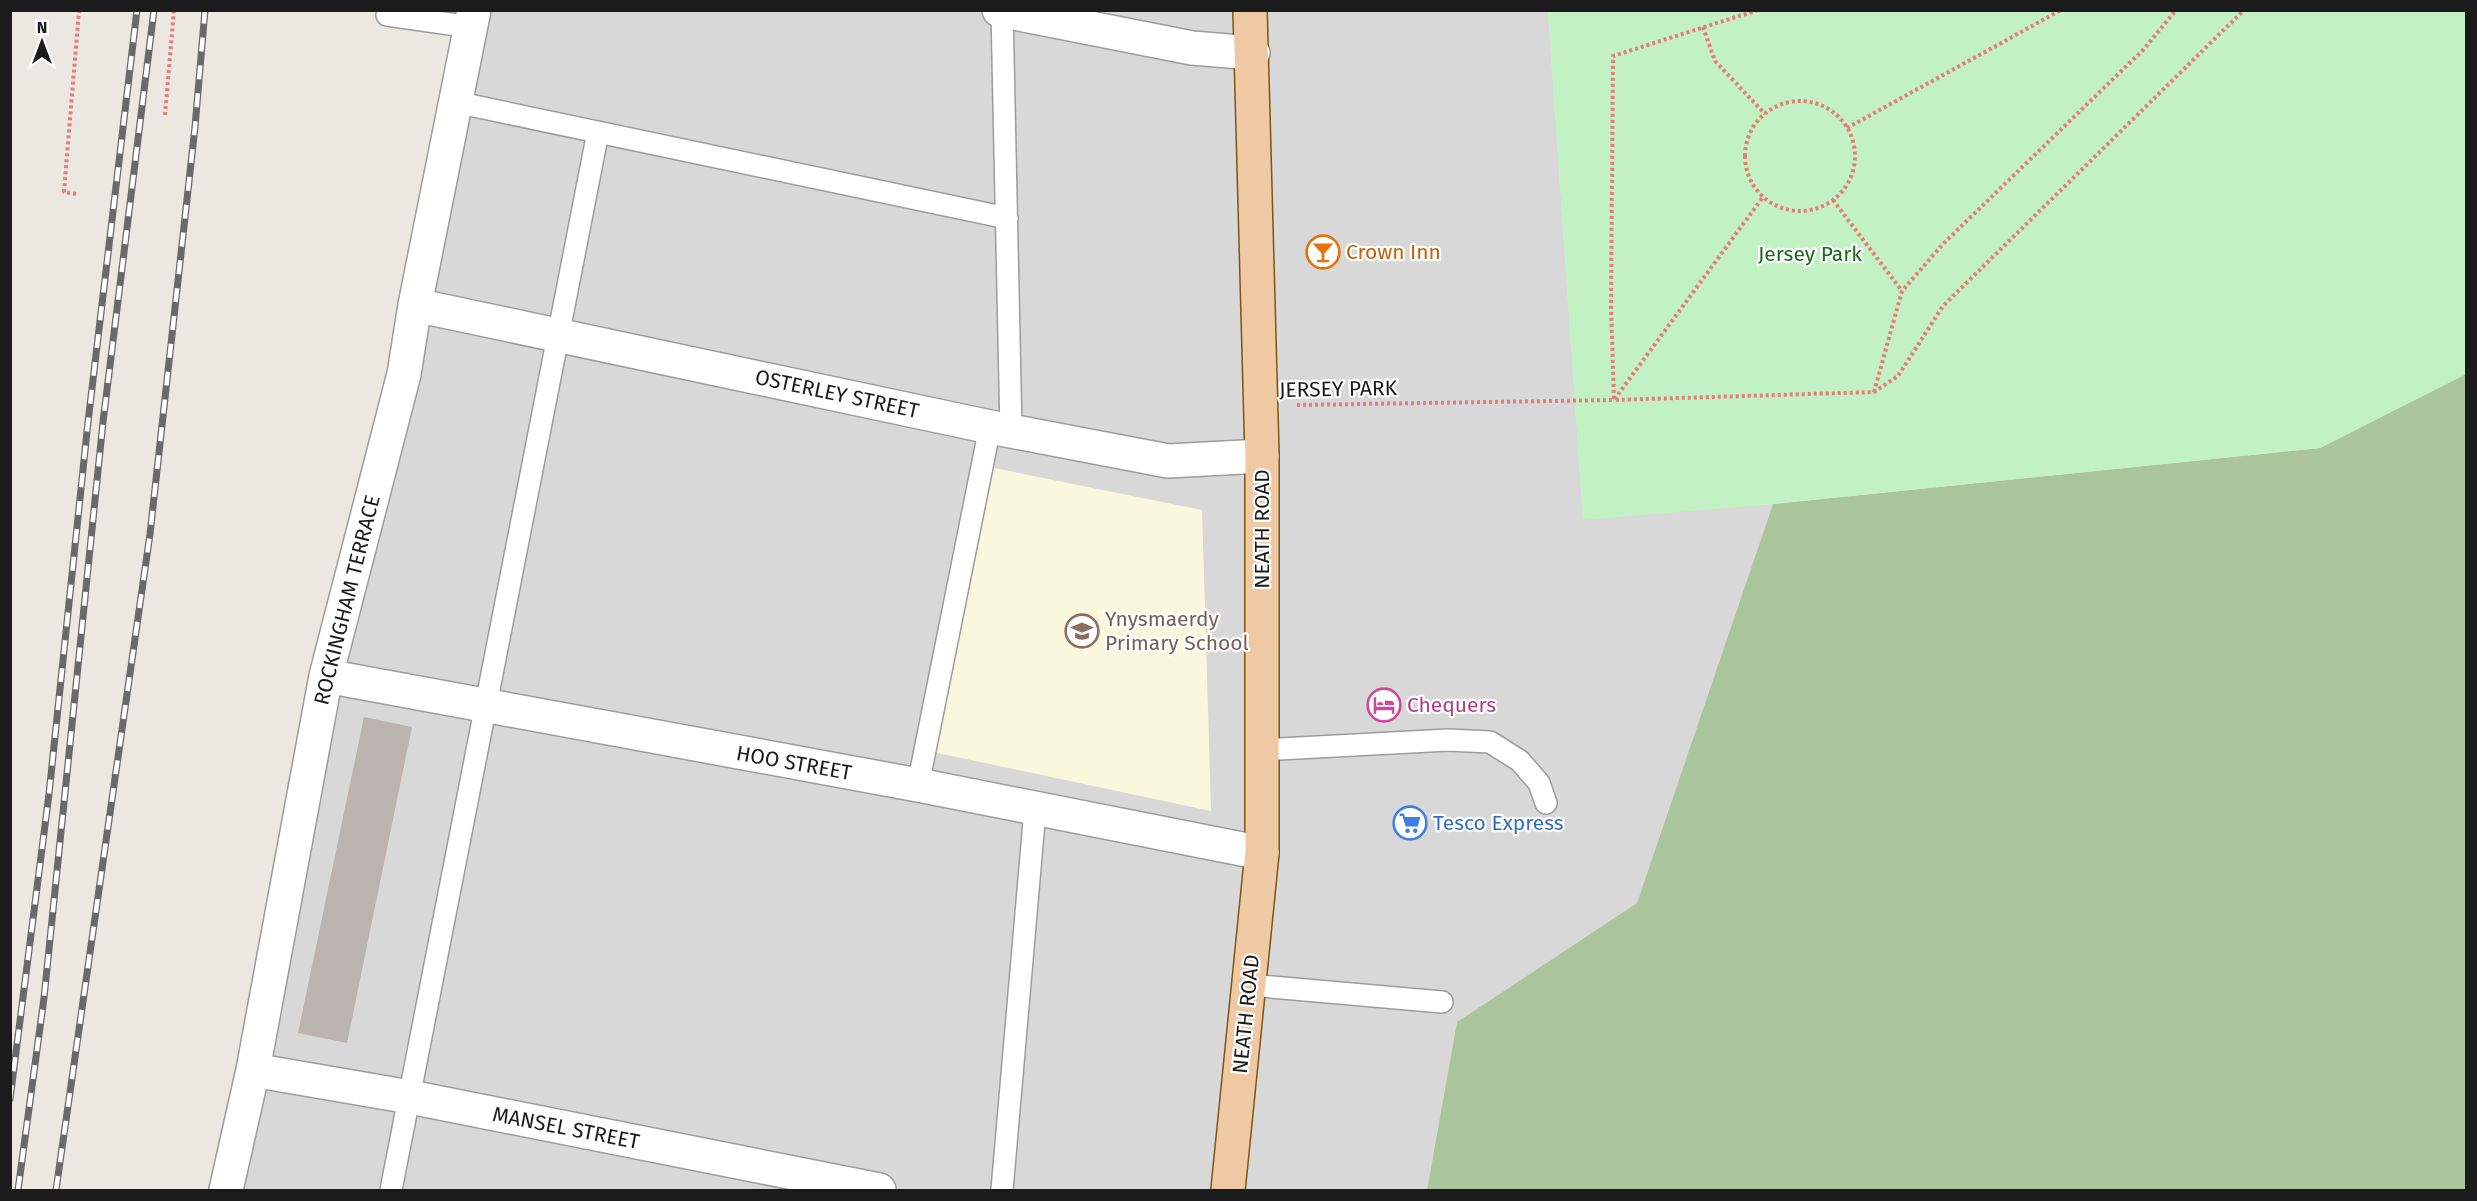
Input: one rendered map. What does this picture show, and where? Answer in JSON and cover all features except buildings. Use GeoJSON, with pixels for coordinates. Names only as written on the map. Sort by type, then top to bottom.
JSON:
{"type":"FeatureCollection","features":[{"type":"Feature","properties":{"kind":"main road","name":"NEATH ROAD"},"geometry":{"type":"LineString","coordinates":[[1228,1191],[1262,854],[1262,456],[1253,53],[1250,10]]}},
{"type":"Feature","properties":{"kind":"street"},"geometry":{"type":"LineString","coordinates":[[1001,11],[1192,48],[1253,53]]}},
{"type":"Feature","properties":{"kind":"street","name":"ROCKINGHAM TERRACE"},"geometry":{"type":"LineString","coordinates":[[226,1191],[253,1070],[326,676],[404,374],[415,305],[473,19]]}},
{"type":"Feature","properties":{"kind":"street","name":"OSTERLEY STREET"},"geometry":{"type":"LineString","coordinates":[[415,305],[1000,429],[1168,461],[1262,456]]}},
{"type":"Feature","properties":{"kind":"street","name":"HOO STREET"},"geometry":{"type":"LineString","coordinates":[[326,676],[918,785],[1262,854]]}},
{"type":"Feature","properties":{"kind":"street","name":"MANSEL STREET"},"geometry":{"type":"LineString","coordinates":[[253,1070],[410,1097],[879,1191]]}},
{"type":"Feature","properties":{"kind":"lane"},"geometry":{"type":"LineString","coordinates":[[918,785],[1000,429],[1007,218],[1001,11]]}},
{"type":"Feature","properties":{"kind":"lane"},"geometry":{"type":"LineString","coordinates":[[387,15],[473,19]]}},
{"type":"Feature","properties":{"kind":"lane"},"geometry":{"type":"LineString","coordinates":[[455,102],[1007,218]]}},
{"type":"Feature","properties":{"kind":"lane"},"geometry":{"type":"LineString","coordinates":[[391,1191],[485,706],[561,335],[598,132]]}},
{"type":"Feature","properties":{"kind":"lane"},"geometry":{"type":"LineString","coordinates":[[1262,750],[1448,740],[1490,742],[1520,761],[1539,783],[1546,803]]}},
{"type":"Feature","properties":{"kind":"lane"},"geometry":{"type":"LineString","coordinates":[[1002,1191],[1035,810]]}},
{"type":"Feature","properties":{"kind":"lane"},"geometry":{"type":"LineString","coordinates":[[1249,985],[1442,1002]]}},
{"type":"Feature","properties":{"kind":"path"},"geometry":{"type":"LineString","coordinates":[[76,194],[64,192],[79,10]]}},
{"type":"Feature","properties":{"kind":"path"},"geometry":{"type":"LineString","coordinates":[[165,115],[174,10]]}},
{"type":"Feature","properties":{"kind":"path"},"geometry":{"type":"LineString","coordinates":[[1614,400],[1611,307],[1613,56],[1758,10]]}},
{"type":"Feature","properties":{"kind":"path"},"geometry":{"type":"LineString","coordinates":[[1847,128],[2061,10]]}},
{"type":"Feature","properties":{"kind":"path"},"geometry":{"type":"LineString","coordinates":[[1874,392],[1902,291],[1943,244],[2144,49],[2176,10]]}},
{"type":"Feature","properties":{"kind":"path"},"geometry":{"type":"LineString","coordinates":[[1874,392],[1898,376],[1944,306],[2244,10]]}},
{"type":"Feature","properties":{"kind":"path"},"geometry":{"type":"LineString","coordinates":[[1702,27],[1715,62],[1765,114]]}},
{"type":"Feature","properties":{"kind":"path"},"geometry":{"type":"LineString","coordinates":[[1800,101],[1818,104],[1835,114],[1847,128],[1853,144],[1855,162],[1850,179],[1841,194],[1811,210],[1794,212],[1777,207],[1762,197],[1751,183],[1745,165],[1745,146],[1752,128],[1765,114],[1781,104],[1800,101]]}},
{"type":"Feature","properties":{"kind":"path"},"geometry":{"type":"LineString","coordinates":[[1614,400],[1762,197]]}},
{"type":"Feature","properties":{"kind":"path"},"geometry":{"type":"LineString","coordinates":[[1833,200],[1902,291]]}},
{"type":"Feature","properties":{"kind":"path","name":"JERSEY PARK"},"geometry":{"type":"LineString","coordinates":[[1261,405],[1614,400],[1874,392]]}},
{"type":"Feature","properties":{"kind":"shaded area"},"geometry":{"type":"Polygon","coordinates":[[[474,11],[1548,11],[1583,519],[1773,504],[1637,903],[1457,1022],[1427,1190],[226,1190],[474,11]]]}},
{"type":"Feature","properties":{"kind":"shaded area","name":"Ynysmaerdy Primary School"},"geometry":{"type":"Polygon","coordinates":[[[994,468],[1202,510],[1211,811],[933,752],[994,468]]]}},
{"type":"Feature","properties":{"kind":"green space","name":"Jersey Park"},"geometry":{"type":"Polygon","coordinates":[[[1548,11],[2466,11],[2466,374],[2320,448],[1773,504],[1583,520],[1548,11]]]}},
{"type":"Feature","properties":{"kind":"green space"},"geometry":{"type":"Polygon","coordinates":[[[2466,374],[2466,1190],[1427,1190],[1457,1022],[1637,903],[1773,504],[2320,448],[2466,374]]]}},
{"type":"Feature","properties":{"kind":"railway"},"geometry":{"type":"LineString","coordinates":[[10,1099],[49,794],[88,422],[137,10]]}},
{"type":"Feature","properties":{"kind":"railway"},"geometry":{"type":"LineString","coordinates":[[18,1190],[44,998],[103,422],[154,10]]}},
{"type":"Feature","properties":{"kind":"railway"},"geometry":{"type":"LineString","coordinates":[[56,1190],[150,534],[195,127],[205,10]]}},
{"type":"Feature","properties":{"kind":"place","name":"Crown Inn"},"geometry":{"type":"Point","coordinates":[1323,252]}},
{"type":"Feature","properties":{"kind":"place","name":"Ynysmaerdy Primary School"},"geometry":{"type":"Point","coordinates":[1082,631]}},
{"type":"Feature","properties":{"kind":"place","name":"Chequers"},"geometry":{"type":"Point","coordinates":[1384,705]}},
{"type":"Feature","properties":{"kind":"place","name":"Tesco Express"},"geometry":{"type":"Point","coordinates":[1410,823]}}]}
